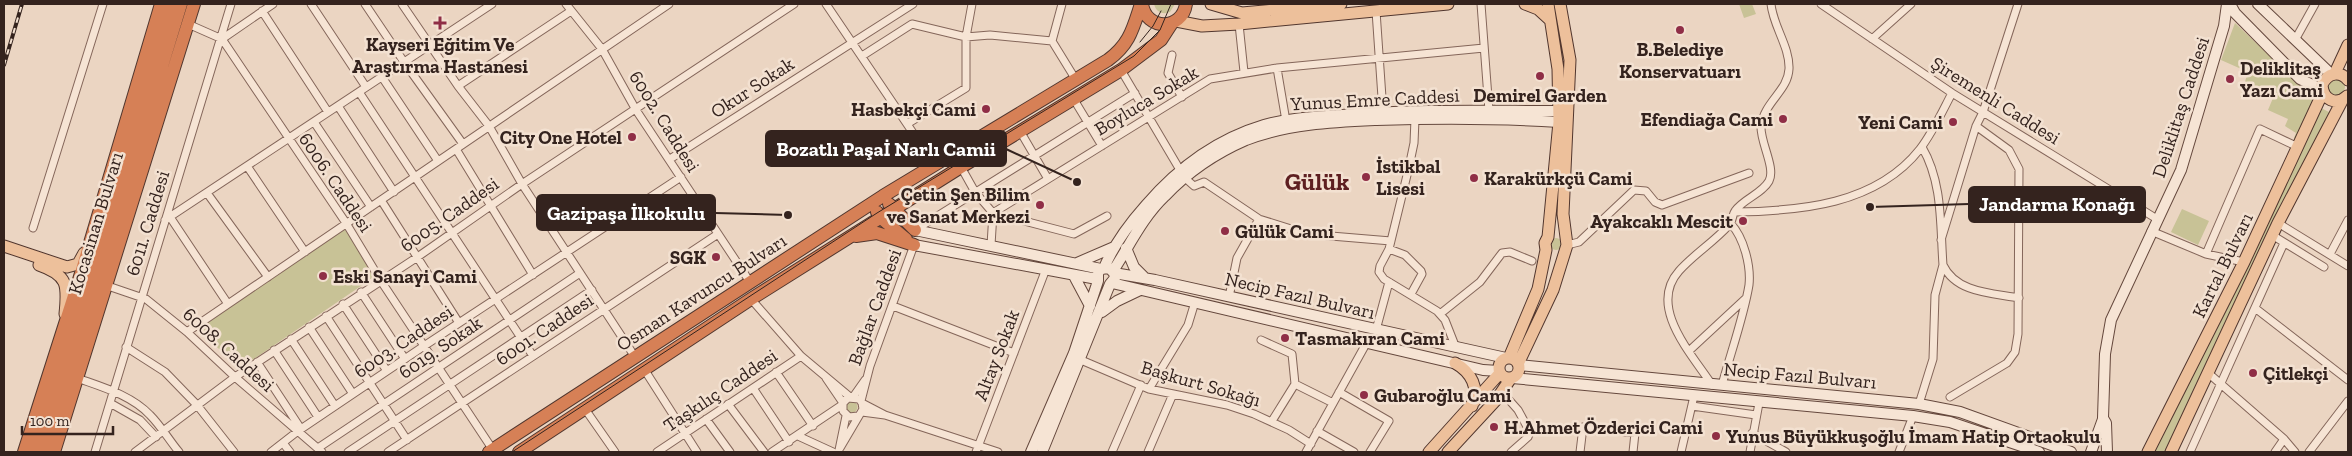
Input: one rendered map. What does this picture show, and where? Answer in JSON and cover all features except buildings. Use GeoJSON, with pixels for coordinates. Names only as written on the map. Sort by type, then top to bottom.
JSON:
{"type":"FeatureCollection","features":[{"type":"Feature","properties":{"kind":"highway"},"geometry":{"type":"LineString","coordinates":[[24,452],[161,4]]}},
{"type":"Feature","properties":{"kind":"highway","name":"Kocasinan Bulvarı"},"geometry":{"type":"LineString","coordinates":[[34,452],[120,174],[170,4]]}},
{"type":"Feature","properties":{"kind":"highway","name":"Kocasinan Bulvarı"},"geometry":{"type":"LineString","coordinates":[[44,452],[181,4]]}},
{"type":"Feature","properties":{"kind":"highway"},"geometry":{"type":"LineString","coordinates":[[54,452],[194,4]]}},
{"type":"Feature","properties":{"kind":"highway"},"geometry":{"type":"LineString","coordinates":[[1142,4],[1146,16],[1153,22],[1162,25],[1174,22]]}},
{"type":"Feature","properties":{"kind":"highway","name":"Osman Kavuncu Bulvarı"},"geometry":{"type":"LineString","coordinates":[[491,451],[871,203],[1076,80],[1119,52],[1128,41],[1142,4]]}},
{"type":"Feature","properties":{"kind":"highway","name":"Osman Kavuncu Bulvarı"},"geometry":{"type":"LineString","coordinates":[[519,452],[751,299],[961,167],[1121,70],[1161,40],[1174,22],[1183,15],[1186,4]]}},
{"type":"Feature","properties":{"kind":"highway"},"geometry":{"type":"LineString","coordinates":[[883,196],[893,210],[915,230]]}},
{"type":"Feature","properties":{"kind":"highway"},"geometry":{"type":"LineString","coordinates":[[871,203],[881,218],[914,245]]}},
{"type":"Feature","properties":{"kind":"highway"},"geometry":{"type":"LineString","coordinates":[[851,237],[877,233],[914,245]]}},
{"type":"Feature","properties":{"kind":"main road"},"geometry":{"type":"LineString","coordinates":[[1211,4],[1225,6],[1242,13],[1289,6],[1341,4]]}},
{"type":"Feature","properties":{"kind":"main road"},"geometry":{"type":"LineString","coordinates":[[1174,22],[1202,26],[1239,24],[1448,4]]}},
{"type":"Feature","properties":{"kind":"main road"},"geometry":{"type":"LineString","coordinates":[[1525,4],[1538,9],[1550,20]]}},
{"type":"Feature","properties":{"kind":"main road"},"geometry":{"type":"LineString","coordinates":[[1429,452],[1471,407],[1506,375],[1517,374],[1513,361],[1538,289],[1546,250],[1545,243],[1548,237],[1559,116],[1558,69],[1548,4]]}},
{"type":"Feature","properties":{"kind":"main road"},"geometry":{"type":"LineString","coordinates":[[1513,361],[1553,290],[1565,245],[1563,214],[1570,60],[1562,7]]}},
{"type":"Feature","properties":{"kind":"main road"},"geometry":{"type":"LineString","coordinates":[[2348,44],[2333,74],[2342,74],[2348,80]]}},
{"type":"Feature","properties":{"kind":"main road","name":"Kartal Bulvarı"},"geometry":{"type":"LineString","coordinates":[[2148,452],[2244,262],[2298,148],[2323,91],[2324,82],[2333,74]]}},
{"type":"Feature","properties":{"kind":"main road"},"geometry":{"type":"LineString","coordinates":[[2323,91],[2330,100],[2346,97]]}},
{"type":"Feature","properties":{"kind":"main road","name":"Kartal Bulvarı"},"geometry":{"type":"LineString","coordinates":[[2171,452],[2272,235],[2346,97]]}},
{"type":"Feature","properties":{"kind":"main road"},"geometry":{"type":"LineString","coordinates":[[4,246],[67,267],[74,266],[80,262],[94,228]]}},
{"type":"Feature","properties":{"kind":"main road"},"geometry":{"type":"LineString","coordinates":[[1548,237],[1557,233],[1565,245]]}},
{"type":"Feature","properties":{"kind":"main road"},"geometry":{"type":"LineString","coordinates":[[1546,250],[1555,255],[1565,245]]}},
{"type":"Feature","properties":{"kind":"main road"},"geometry":{"type":"LineString","coordinates":[[4,254],[52,270],[60,276],[67,292],[64,326]]}},
{"type":"Feature","properties":{"kind":"main road"},"geometry":{"type":"LineString","coordinates":[[1448,452],[1502,392],[1506,375],[1501,362],[1513,361]]}},
{"type":"Feature","properties":{"kind":"main road"},"geometry":{"type":"LineString","coordinates":[[1455,363],[1468,374],[1474,384],[1475,392],[1471,407]]}},
{"type":"Feature","properties":{"kind":"street"},"geometry":{"type":"LineString","coordinates":[[33,228],[103,4]]}},
{"type":"Feature","properties":{"kind":"street","name":"6011. Caddesi"},"geometry":{"type":"LineString","coordinates":[[95,452],[141,296],[167,219],[222,39],[231,4]]}},
{"type":"Feature","properties":{"kind":"street"},"geometry":{"type":"LineString","coordinates":[[188,24],[222,39],[273,4]]}},
{"type":"Feature","properties":{"kind":"street"},"geometry":{"type":"LineString","coordinates":[[311,4],[366,87]]}},
{"type":"Feature","properties":{"kind":"street"},"geometry":{"type":"LineString","coordinates":[[365,4],[463,144]]}},
{"type":"Feature","properties":{"kind":"street"},"geometry":{"type":"LineString","coordinates":[[402,4],[458,86],[489,126],[522,184],[635,357]]}},
{"type":"Feature","properties":{"kind":"street"},"geometry":{"type":"LineString","coordinates":[[228,304],[167,219],[492,4]]}},
{"type":"Feature","properties":{"kind":"street","name":"6002. Caddesi"},"geometry":{"type":"LineString","coordinates":[[566,4],[602,49],[636,110],[750,282]]}},
{"type":"Feature","properties":{"kind":"street"},"geometry":{"type":"LineString","coordinates":[[187,332],[669,4]]}},
{"type":"Feature","properties":{"kind":"street","name":"6005. Caddesi"},"geometry":{"type":"LineString","coordinates":[[136,452],[197,405],[274,350],[416,258],[490,205],[794,4]]}},
{"type":"Feature","properties":{"kind":"street"},"geometry":{"type":"LineString","coordinates":[[826,4],[934,164]]}},
{"type":"Feature","properties":{"kind":"street","name":"Okur Sokak"},"geometry":{"type":"LineString","coordinates":[[670,159],[852,41],[913,4]]}},
{"type":"Feature","properties":{"kind":"street"},"geometry":{"type":"LineString","coordinates":[[907,124],[966,88],[966,37],[972,4]]}},
{"type":"Feature","properties":{"kind":"street"},"geometry":{"type":"LineString","coordinates":[[1062,4],[1052,41],[1076,80]]}},
{"type":"Feature","properties":{"kind":"street"},"geometry":{"type":"LineString","coordinates":[[1481,4],[1489,111]]}},
{"type":"Feature","properties":{"kind":"street"},"geometry":{"type":"LineString","coordinates":[[1717,385],[1690,350],[1670,319],[1667,303],[1669,291],[1679,271],[1731,224],[1734,212],[1768,183],[1771,170],[1761,133],[1762,122],[1768,106],[1785,84],[1789,69],[1771,4]]}},
{"type":"Feature","properties":{"kind":"street","name":"Şiremenli Caddesi"},"geometry":{"type":"LineString","coordinates":[[1821,4],[1952,93],[2157,219]]}},
{"type":"Feature","properties":{"kind":"street"},"geometry":{"type":"LineString","coordinates":[[1872,39],[1911,4]]}},
{"type":"Feature","properties":{"kind":"street"},"geometry":{"type":"LineString","coordinates":[[1941,240],[1976,126],[1983,112],[2018,4]]}},
{"type":"Feature","properties":{"kind":"street"},"geometry":{"type":"LineString","coordinates":[[2228,4],[2234,4]]}},
{"type":"Feature","properties":{"kind":"street"},"geometry":{"type":"LineString","coordinates":[[2228,4],[2300,79],[2323,91]]}},
{"type":"Feature","properties":{"kind":"street","name":"Deliklitaş Caddesi"},"geometry":{"type":"LineString","coordinates":[[2091,452],[2103,418],[2105,354],[2108,329],[2114,311],[2184,160],[2224,26],[2228,4]]}},
{"type":"Feature","properties":{"kind":"street"},"geometry":{"type":"LineString","coordinates":[[2258,4],[2333,74]]}},
{"type":"Feature","properties":{"kind":"street"},"geometry":{"type":"LineString","coordinates":[[2295,40],[2315,4]]}},
{"type":"Feature","properties":{"kind":"street"},"geometry":{"type":"LineString","coordinates":[[262,11],[328,112]]}},
{"type":"Feature","properties":{"kind":"street"},"geometry":{"type":"LineString","coordinates":[[458,86],[571,11]]}},
{"type":"Feature","properties":{"kind":"street"},"geometry":{"type":"LineString","coordinates":[[1376,11],[1383,112]]}},
{"type":"Feature","properties":{"kind":"street"},"geometry":{"type":"LineString","coordinates":[[862,56],[912,24],[966,37],[990,35],[1052,41]]}},
{"type":"Feature","properties":{"kind":"street"},"geometry":{"type":"LineString","coordinates":[[1239,24],[1244,72]]}},
{"type":"Feature","properties":{"kind":"street","name":"6006. Caddesi"},"geometry":{"type":"LineString","coordinates":[[222,39],[346,224],[381,281],[450,384],[491,451]]}},
{"type":"Feature","properties":{"kind":"street","name":"Boyluca Sokak"},"geometry":{"type":"LineString","coordinates":[[993,213],[1210,79],[1278,68],[1484,48]]}},
{"type":"Feature","properties":{"kind":"street"},"geometry":{"type":"LineString","coordinates":[[1172,55],[1168,73],[1182,97]]}},
{"type":"Feature","properties":{"kind":"street"},"geometry":{"type":"LineString","coordinates":[[1278,68],[1286,121]]}},
{"type":"Feature","properties":{"kind":"street"},"geometry":{"type":"LineString","coordinates":[[1121,70],[1182,174],[1194,186],[1204,182],[1258,219],[1307,234],[1390,245],[1422,270],[1422,274],[1411,294]]}},
{"type":"Feature","properties":{"kind":"street"},"geometry":{"type":"LineString","coordinates":[[382,76],[438,161]]}},
{"type":"Feature","properties":{"kind":"street"},"geometry":{"type":"LineString","coordinates":[[359,92],[533,356]]}},
{"type":"Feature","properties":{"kind":"street"},"geometry":{"type":"LineString","coordinates":[[915,230],[1134,93]]}},
{"type":"Feature","properties":{"kind":"street"},"geometry":{"type":"LineString","coordinates":[[1734,212],[1799,208],[1844,199],[1884,180],[1903,166],[1922,146],[1952,93]]}},
{"type":"Feature","properties":{"kind":"street"},"geometry":{"type":"LineString","coordinates":[[1073,98],[1102,146]]}},
{"type":"Feature","properties":{"kind":"street"},"geometry":{"type":"LineString","coordinates":[[338,106],[394,192]]}},
{"type":"Feature","properties":{"kind":"street","name":"Yunus Emre Caddesi"},"geometry":{"type":"LineString","coordinates":[[1042,452],[1099,315],[1106,276],[1114,247],[1140,211],[1182,174],[1238,136],[1264,125],[1286,121],[1383,112],[1489,111],[1559,116]]}},
{"type":"Feature","properties":{"kind":"street","name":"Yunus Emre Caddesi"},"geometry":{"type":"LineString","coordinates":[[1031,452],[1074,353],[1090,306],[1106,276],[1147,216],[1182,174],[1226,150],[1266,134],[1331,123],[1559,116]]}},
{"type":"Feature","properties":{"kind":"street"},"geometry":{"type":"LineString","coordinates":[[1415,119],[1414,143],[1390,245],[1380,266],[1380,275],[1440,314],[1445,320],[1456,348]]}},
{"type":"Feature","properties":{"kind":"street"},"geometry":{"type":"LineString","coordinates":[[314,122],[371,206]]}},
{"type":"Feature","properties":{"kind":"street"},"geometry":{"type":"LineString","coordinates":[[1950,397],[1998,370],[2014,355],[2018,334],[2019,168],[2008,150],[1976,126]]}},
{"type":"Feature","properties":{"kind":"street"},"geometry":{"type":"LineString","coordinates":[[2206,254],[2260,129],[2298,148]]}},
{"type":"Feature","properties":{"kind":"street"},"geometry":{"type":"LineString","coordinates":[[1020,131],[1048,179]]}},
{"type":"Feature","properties":{"kind":"street"},"geometry":{"type":"LineString","coordinates":[[1919,404],[1933,359],[1935,295],[1943,265],[1936,182],[1922,146]]}},
{"type":"Feature","properties":{"kind":"street"},"geometry":{"type":"LineString","coordinates":[[456,149],[533,275]]}},
{"type":"Feature","properties":{"kind":"street"},"geometry":{"type":"LineString","coordinates":[[247,166],[305,252]]}},
{"type":"Feature","properties":{"kind":"street"},"geometry":{"type":"LineString","coordinates":[[961,167],[975,192],[993,213],[1074,234],[1107,216]]}},
{"type":"Feature","properties":{"kind":"street"},"geometry":{"type":"LineString","coordinates":[[1565,245],[1579,242],[1634,190],[1646,191],[1657,204],[1662,205],[1749,173]]}},
{"type":"Feature","properties":{"kind":"street","name":"6003. Caddesi"},"geometry":{"type":"LineString","coordinates":[[271,452],[299,430],[404,359],[681,177]]}},
{"type":"Feature","properties":{"kind":"street"},"geometry":{"type":"LineString","coordinates":[[207,192],[268,277]]}},
{"type":"Feature","properties":{"kind":"street"},"geometry":{"type":"LineString","coordinates":[[381,200],[416,258],[459,323]]}},
{"type":"Feature","properties":{"kind":"street"},"geometry":{"type":"LineString","coordinates":[[991,245],[993,213]]}},
{"type":"Feature","properties":{"kind":"street"},"geometry":{"type":"LineString","coordinates":[[1230,297],[1237,258],[1258,219]]}},
{"type":"Feature","properties":{"kind":"street"},"geometry":{"type":"LineString","coordinates":[[2330,254],[2348,220]]}},
{"type":"Feature","properties":{"kind":"street"},"geometry":{"type":"LineString","coordinates":[[2278,223],[2348,266]]}},
{"type":"Feature","properties":{"kind":"street"},"geometry":{"type":"LineString","coordinates":[[1717,385],[1748,285],[1747,262],[1739,235],[1731,224]]}},
{"type":"Feature","properties":{"kind":"street","name":"Necip Fazıl Bulvarı"},"geometry":{"type":"LineString","coordinates":[[915,230],[1077,263],[1140,290],[1506,375],[1693,401],[1759,402],[1913,416],[1950,422],[2028,450],[2039,452]]}},
{"type":"Feature","properties":{"kind":"street"},"geometry":{"type":"LineString","coordinates":[[2151,232],[2206,254],[2244,262]]}},
{"type":"Feature","properties":{"kind":"street","name":"6001. Caddesi"},"geometry":{"type":"LineString","coordinates":[[388,452],[718,234]]}},
{"type":"Feature","properties":{"kind":"street"},"geometry":{"type":"LineString","coordinates":[[2272,235],[2324,268]]}},
{"type":"Feature","properties":{"kind":"street"},"geometry":{"type":"LineString","coordinates":[[2190,452],[2284,243]]}},
{"type":"Feature","properties":{"kind":"street","name":"Necip Fazıl Bulvarı"},"geometry":{"type":"LineString","coordinates":[[914,245],[1046,269],[1074,276],[1145,278],[1513,361],[1717,385],[1919,404],[1960,412],[2071,452]]}},
{"type":"Feature","properties":{"kind":"street","name":"Bağlar Caddesi"},"geometry":{"type":"LineString","coordinates":[[860,414],[866,380],[914,245]]}},
{"type":"Feature","properties":{"kind":"street"},"geometry":{"type":"LineString","coordinates":[[1077,263],[1114,247]]}},
{"type":"Feature","properties":{"kind":"street"},"geometry":{"type":"LineString","coordinates":[[1126,248],[1134,267],[1145,278]]}},
{"type":"Feature","properties":{"kind":"street"},"geometry":{"type":"LineString","coordinates":[[1440,314],[1480,282],[1502,253],[1510,252],[1532,261]]}},
{"type":"Feature","properties":{"kind":"street"},"geometry":{"type":"LineString","coordinates":[[1943,265],[1951,278],[1965,287],[2018,298]]}},
{"type":"Feature","properties":{"kind":"street","name":"Altay Sokak"},"geometry":{"type":"LineString","coordinates":[[977,449],[1046,269]]}},
{"type":"Feature","properties":{"kind":"street","name":"6019. Sokak"},"geometry":{"type":"LineString","coordinates":[[320,450],[438,367],[580,273]]}},
{"type":"Feature","properties":{"kind":"street"},"geometry":{"type":"LineString","coordinates":[[1074,276],[1090,306]]}},
{"type":"Feature","properties":{"kind":"street"},"geometry":{"type":"LineString","coordinates":[[1376,330],[1389,282]]}},
{"type":"Feature","properties":{"kind":"street","name":"6008. Caddesi"},"geometry":{"type":"LineString","coordinates":[[105,285],[141,296],[187,332],[235,377],[320,450]]}},
{"type":"Feature","properties":{"kind":"street"},"geometry":{"type":"LineString","coordinates":[[348,452],[592,290]]}},
{"type":"Feature","properties":{"kind":"street"},"geometry":{"type":"LineString","coordinates":[[1099,315],[1116,301],[1140,290]]}},
{"type":"Feature","properties":{"kind":"street"},"geometry":{"type":"LineString","coordinates":[[361,292],[404,359]]}},
{"type":"Feature","properties":{"kind":"street"},"geometry":{"type":"LineString","coordinates":[[1690,350],[1745,298]]}},
{"type":"Feature","properties":{"kind":"street"},"geometry":{"type":"LineString","coordinates":[[751,299],[801,356],[852,397],[885,415],[977,449],[998,452]]}},
{"type":"Feature","properties":{"kind":"street"},"geometry":{"type":"LineString","coordinates":[[1149,389],[1188,325],[1195,302]]}},
{"type":"Feature","properties":{"kind":"street"},"geometry":{"type":"LineString","coordinates":[[343,304],[387,371]]}},
{"type":"Feature","properties":{"kind":"street"},"geometry":{"type":"LineString","coordinates":[[893,306],[1014,353]]}},
{"type":"Feature","properties":{"kind":"street"},"geometry":{"type":"LineString","coordinates":[[2255,308],[2348,380]]}},
{"type":"Feature","properties":{"kind":"street"},"geometry":{"type":"LineString","coordinates":[[326,316],[407,440]]}},
{"type":"Feature","properties":{"kind":"street"},"geometry":{"type":"LineString","coordinates":[[308,327],[353,394]]}},
{"type":"Feature","properties":{"kind":"street"},"geometry":{"type":"LineString","coordinates":[[291,339],[335,406]]}},
{"type":"Feature","properties":{"kind":"street"},"geometry":{"type":"LineString","coordinates":[[1261,340],[1292,354],[1295,384],[1272,421]]}},
{"type":"Feature","properties":{"kind":"street"},"geometry":{"type":"LineString","coordinates":[[1306,452],[1367,342]]}},
{"type":"Feature","properties":{"kind":"street"},"geometry":{"type":"LineString","coordinates":[[126,347],[165,372],[197,405],[234,452]]}},
{"type":"Feature","properties":{"kind":"street"},"geometry":{"type":"LineString","coordinates":[[274,350],[318,417]]}},
{"type":"Feature","properties":{"kind":"street","name":"Taşkılıç Caddesi"},"geometry":{"type":"LineString","coordinates":[[660,451],[684,433],[801,356]]}},
{"type":"Feature","properties":{"kind":"street","name":"Başkurt Sokağı"},"geometry":{"type":"LineString","coordinates":[[1080,360],[1149,389],[1227,405],[1272,421],[1310,444]]}},
{"type":"Feature","properties":{"kind":"street"},"geometry":{"type":"LineString","coordinates":[[257,362],[299,430]]}},
{"type":"Feature","properties":{"kind":"street"},"geometry":{"type":"LineString","coordinates":[[644,369],[697,452]]}},
{"type":"Feature","properties":{"kind":"street"},"geometry":{"type":"LineString","coordinates":[[776,372],[812,426]]}},
{"type":"Feature","properties":{"kind":"street"},"geometry":{"type":"LineString","coordinates":[[2207,372],[2284,439],[2295,452]]}},
{"type":"Feature","properties":{"kind":"street"},"geometry":{"type":"LineString","coordinates":[[77,378],[113,391],[145,410],[179,452]]}},
{"type":"Feature","properties":{"kind":"street"},"geometry":{"type":"LineString","coordinates":[[826,378],[844,409],[839,450]]}},
{"type":"Feature","properties":{"kind":"street","name":"Bağlar Caddesi"},"geometry":{"type":"LineString","coordinates":[[772,452],[812,426],[844,409],[866,380]]}},
{"type":"Feature","properties":{"kind":"street"},"geometry":{"type":"LineString","coordinates":[[1295,384],[1333,403]]}},
{"type":"Feature","properties":{"kind":"street"},"geometry":{"type":"LineString","coordinates":[[1112,452],[1141,385]]}},
{"type":"Feature","properties":{"kind":"street"},"geometry":{"type":"LineString","coordinates":[[752,388],[789,442]]}},
{"type":"Feature","properties":{"kind":"street"},"geometry":{"type":"LineString","coordinates":[[1339,392],[1389,421],[1370,452]]}},
{"type":"Feature","properties":{"kind":"street"},"geometry":{"type":"LineString","coordinates":[[1502,392],[1518,410],[1530,432],[1528,437],[1511,452]]}},
{"type":"Feature","properties":{"kind":"street"},"geometry":{"type":"LineString","coordinates":[[1148,452],[1173,394]]}},
{"type":"Feature","properties":{"kind":"street"},"geometry":{"type":"LineString","coordinates":[[1681,451],[1693,401],[1756,415]]}},
{"type":"Feature","properties":{"kind":"street"},"geometry":{"type":"LineString","coordinates":[[2309,452],[2348,401]]}},
{"type":"Feature","properties":{"kind":"street"},"geometry":{"type":"LineString","coordinates":[[1750,452],[1759,402]]}},
{"type":"Feature","properties":{"kind":"street"},"geometry":{"type":"LineString","coordinates":[[110,403],[134,416],[156,437]]}},
{"type":"Feature","properties":{"kind":"street"},"geometry":{"type":"LineString","coordinates":[[728,404],[764,452]]}},
{"type":"Feature","properties":{"kind":"street"},"geometry":{"type":"LineString","coordinates":[[585,409],[615,452]]}},
{"type":"Feature","properties":{"kind":"street"},"geometry":{"type":"LineString","coordinates":[[844,409],[860,414],[885,415]]}},
{"type":"Feature","properties":{"kind":"street"},"geometry":{"type":"LineString","coordinates":[[839,450],[844,445],[860,414]]}},
{"type":"Feature","properties":{"kind":"street"},"geometry":{"type":"LineString","coordinates":[[1899,452],[1913,416]]}},
{"type":"Feature","properties":{"kind":"street","name":"Deliklitaş Caddesi"},"geometry":{"type":"LineString","coordinates":[[2103,418],[2106,423],[2107,452]]}},
{"type":"Feature","properties":{"kind":"street"},"geometry":{"type":"LineString","coordinates":[[706,419],[730,452]]}},
{"type":"Feature","properties":{"kind":"street"},"geometry":{"type":"LineString","coordinates":[[1580,452],[1582,427],[1635,432],[1633,452]]}},
{"type":"Feature","properties":{"kind":"street"},"geometry":{"type":"LineString","coordinates":[[1318,431],[1354,452]]}},
{"type":"Feature","properties":{"kind":"street"},"geometry":{"type":"LineString","coordinates":[[1752,433],[1786,452]]}},
{"type":"Feature","properties":{"kind":"street"},"geometry":{"type":"LineString","coordinates":[[798,436],[833,452]]}},
{"type":"Feature","properties":{"kind":"street"},"geometry":{"type":"LineString","coordinates":[[2275,452],[2284,439]]}},
{"type":"Feature","properties":{"kind":"street"},"geometry":{"type":"LineString","coordinates":[[283,443],[290,452]]}},
{"type":"Feature","properties":{"kind":"shaded area"},"geometry":{"type":"Polygon","coordinates":[[[1154,4],[1175,4],[1170,12],[1162,13],[1158,11],[1154,4]]]}},
{"type":"Feature","properties":{"kind":"shaded area"},"geometry":{"type":"Polygon","coordinates":[[[1739,4],[1752,4],[1756,14],[1744,18],[1739,4]]]}},
{"type":"Feature","properties":{"kind":"shaded area"},"geometry":{"type":"Polygon","coordinates":[[[2235,23],[2312,96],[2312,107],[2299,141],[2294,138],[2296,133],[2285,126],[2288,119],[2268,110],[2273,98],[2240,98],[2248,72],[2221,60],[2235,23]]]}},
{"type":"Feature","properties":{"kind":"shaded area"},"geometry":{"type":"Polygon","coordinates":[[[2336,78],[2342,81],[2345,87],[2342,93],[2336,96],[2330,93],[2327,87],[2330,81],[2336,78]]]}},
{"type":"Feature","properties":{"kind":"shaded area"},"geometry":{"type":"Polygon","coordinates":[[[2321,108],[2329,112],[2303,171],[2265,240],[2165,452],[2150,452],[2262,238],[2321,108]]]}},
{"type":"Feature","properties":{"kind":"shaded area"},"geometry":{"type":"Polygon","coordinates":[[[2182,209],[2209,221],[2198,245],[2171,232],[2182,209]]]}},
{"type":"Feature","properties":{"kind":"shaded area"},"geometry":{"type":"Polygon","coordinates":[[[344,228],[377,275],[241,368],[203,335],[205,320],[344,228]]]}},
{"type":"Feature","properties":{"kind":"shaded area"},"geometry":{"type":"Polygon","coordinates":[[[1554,238],[1558,238],[1562,244],[1558,250],[1554,250],[1550,246],[1550,242],[1554,238]]]}},
{"type":"Feature","properties":{"kind":"shaded area"},"geometry":{"type":"Polygon","coordinates":[[[852,401],[858,407],[852,413],[846,407],[852,401]]]}},
{"type":"Feature","properties":{"kind":"tram line"},"geometry":{"type":"LineString","coordinates":[[512,452],[877,213],[1134,56],[1160,30],[1171,4]]}},
{"type":"Feature","properties":{"kind":"tram line"},"geometry":{"type":"LineString","coordinates":[[1140,42],[1153,26],[1161,11]]}},
{"type":"Feature","properties":{"kind":"railway"},"geometry":{"type":"LineString","coordinates":[[4,65],[22,4]]}},
{"type":"Feature","properties":{"kind":"place","name":"Kayseri Eğitim Ve Araştırma Hastanesi"},"geometry":{"type":"Point","coordinates":[440,23]}},
{"type":"Feature","properties":{"kind":"place","name":"B.Belediye Konservatuarı"},"geometry":{"type":"Point","coordinates":[1680,30]}},
{"type":"Feature","properties":{"kind":"place","name":"Demirel Garden"},"geometry":{"type":"Point","coordinates":[1540,76]}},
{"type":"Feature","properties":{"kind":"place","name":"Deliklitaş Yazı Cami"},"geometry":{"type":"Point","coordinates":[2230,79]}},
{"type":"Feature","properties":{"kind":"place","name":"Hasbekçi Cami"},"geometry":{"type":"Point","coordinates":[986,109]}},
{"type":"Feature","properties":{"kind":"place","name":"Efendiağa Cami"},"geometry":{"type":"Point","coordinates":[1783,119]}},
{"type":"Feature","properties":{"kind":"place","name":"Yeni Cami"},"geometry":{"type":"Point","coordinates":[1953,122]}},
{"type":"Feature","properties":{"kind":"place","name":"City One Hotel"},"geometry":{"type":"Point","coordinates":[632,137]}},
{"type":"Feature","properties":{"kind":"place","name":"İstikbal Lisesi"},"geometry":{"type":"Point","coordinates":[1366,177]}},
{"type":"Feature","properties":{"kind":"place","name":"Karakürkçü Cami"},"geometry":{"type":"Point","coordinates":[1474,178]}},
{"type":"Feature","properties":{"kind":"place","name":"Bozatlı Paşaİ Narlı Camii"},"geometry":{"type":"Point","coordinates":[1077,182]}},
{"type":"Feature","properties":{"kind":"place","name":"Çetin Şen Bilim ve Sanat Merkezi"},"geometry":{"type":"Point","coordinates":[1040,205]}},
{"type":"Feature","properties":{"kind":"place","name":"Jandarma Konağı"},"geometry":{"type":"Point","coordinates":[1870,207]}},
{"type":"Feature","properties":{"kind":"place","name":"Gazipaşa İlkokulu"},"geometry":{"type":"Point","coordinates":[788,215]}},
{"type":"Feature","properties":{"kind":"place","name":"Ayakcaklı Mescit"},"geometry":{"type":"Point","coordinates":[1743,221]}},
{"type":"Feature","properties":{"kind":"place","name":"Gülük Cami"},"geometry":{"type":"Point","coordinates":[1225,231]}},
{"type":"Feature","properties":{"kind":"place","name":"SGK"},"geometry":{"type":"Point","coordinates":[716,257]}},
{"type":"Feature","properties":{"kind":"place","name":"Eski Sanayi Cami"},"geometry":{"type":"Point","coordinates":[323,276]}},
{"type":"Feature","properties":{"kind":"place","name":"Tasmakıran Cami"},"geometry":{"type":"Point","coordinates":[1285,338]}},
{"type":"Feature","properties":{"kind":"place","name":"Çitlekçi"},"geometry":{"type":"Point","coordinates":[2253,373]}},
{"type":"Feature","properties":{"kind":"place","name":"Gubaroğlu Cami"},"geometry":{"type":"Point","coordinates":[1364,395]}},
{"type":"Feature","properties":{"kind":"place","name":"H.Ahmet Özderici Cami"},"geometry":{"type":"Point","coordinates":[1494,427]}},
{"type":"Feature","properties":{"kind":"place","name":"Yunus Büyükkuşoğlu İmam Hatip Ortaokulu"},"geometry":{"type":"Point","coordinates":[1716,436]}},
{"type":"Feature","properties":{"kind":"district","name":"Gülük"},"geometry":{"type":"Point","coordinates":[1317,182]}}]}
